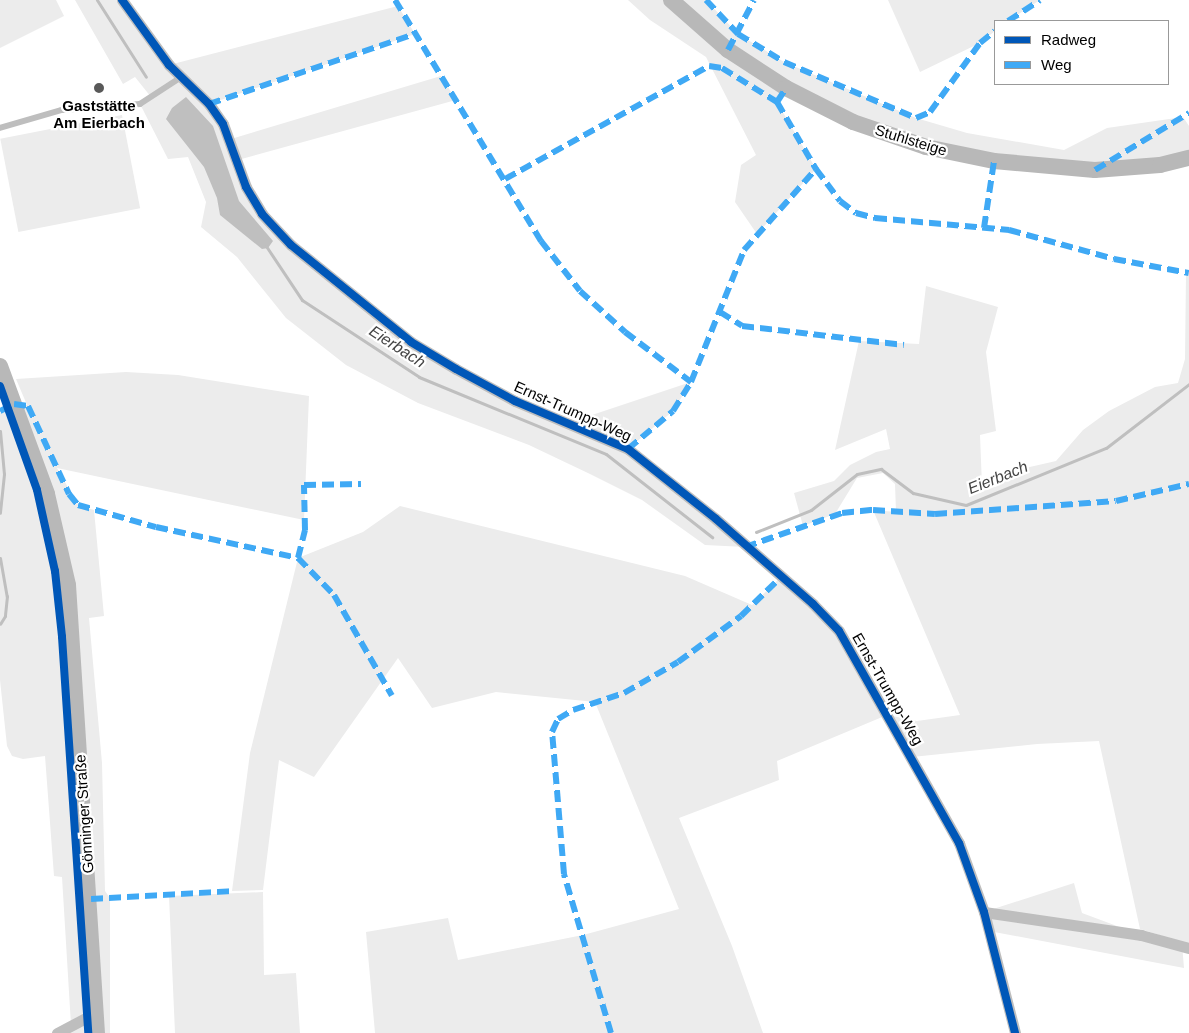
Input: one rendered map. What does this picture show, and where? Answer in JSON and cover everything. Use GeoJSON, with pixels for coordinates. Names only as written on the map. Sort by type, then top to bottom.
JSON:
{"type":"FeatureCollection","features":[{"type":"Feature","properties":{"kind":"street","name":"Ernst-Trumpp-Weg"},"geometry":{"type":"LineString","coordinates":[[122,0],[180,78],[209,104],[223,124],[246,188],[262,214],[312,262],[412,342],[456,369],[515,400],[628,449],[716,519],[813,604],[839,631],[959,843],[984,912],[1015,1033]]}},
{"type":"Feature","properties":{"kind":"street","name":"Stuhlsteige"},"geometry":{"type":"LineString","coordinates":[[670,0],[728,50],[786,88],[853,122],[926,147],[994,161],[1095,170],[1160,165],[1189,158]]}},
{"type":"Feature","properties":{"kind":"street","name":"Gönninger Straße"},"geometry":{"type":"LineString","coordinates":[[0,366],[47,494],[68,585],[97,1033]]}},
{"type":"Feature","properties":{"kind":"street"},"geometry":{"type":"LineString","coordinates":[[984,912],[1141,935],[1189,948]]}},
{"type":"Feature","properties":{"kind":"street"},"geometry":{"type":"LineString","coordinates":[[56,1033],[96,1012]]}},
{"type":"Feature","properties":{"kind":"lane"},"geometry":{"type":"LineString","coordinates":[[0,128],[62,110],[140,104],[180,78]]}},
{"type":"Feature","properties":{"kind":"shaded area"},"geometry":{"type":"Polygon","coordinates":[[[0,0],[56,0],[64,16],[0,48],[0,0]]]}},
{"type":"Feature","properties":{"kind":"shaded area"},"geometry":{"type":"Polygon","coordinates":[[[75,0],[122,0],[169,65],[398,6],[415,34],[209,104],[231,139],[441,76],[456,100],[238,160],[262,214],[412,342],[568,423],[691,382],[673,411],[628,449],[745,547],[705,545],[642,500],[590,474],[529,445],[418,403],[346,365],[286,318],[237,257],[201,227],[206,202],[188,157],[168,159],[140,104],[151,97],[135,77],[123,84],[75,0]]]}},
{"type":"Feature","properties":{"kind":"shaded area"},"geometry":{"type":"Polygon","coordinates":[[[628,0],[706,0],[738,34],[784,62],[916,118],[967,133],[1064,150],[1107,128],[1183,117],[1189,126],[1189,158],[1095,170],[926,147],[786,88],[777,102],[816,169],[757,234],[735,202],[741,165],[756,155],[706,57],[650,20],[628,0]]]}},
{"type":"Feature","properties":{"kind":"shaded area"},"geometry":{"type":"Polygon","coordinates":[[[888,0],[1040,0],[1010,20],[994,20],[994,32],[980,43],[920,72],[888,0]]]}},
{"type":"Feature","properties":{"kind":"shaded area"},"geometry":{"type":"Polygon","coordinates":[[[186,97],[213,126],[239,201],[273,241],[268,248],[262,249],[220,215],[217,198],[204,167],[166,119],[172,108],[186,97]]]}},
{"type":"Feature","properties":{"kind":"shaded area"},"geometry":{"type":"Polygon","coordinates":[[[122,115],[140,208],[18,232],[0,139],[122,115]]]}},
{"type":"Feature","properties":{"kind":"shaded area"},"geometry":{"type":"Polygon","coordinates":[[[1186,273],[1189,273],[1189,944],[1140,929],[1099,741],[1037,744],[912,757],[887,715],[777,761],[779,780],[679,818],[732,946],[763,1033],[375,1033],[366,932],[448,918],[458,960],[583,935],[679,909],[595,702],[496,692],[432,708],[398,658],[314,777],[279,760],[263,890],[232,891],[250,753],[298,558],[363,532],[400,506],[685,576],[752,605],[780,578],[839,631],[888,715],[917,721],[960,715],[873,510],[896,512],[895,484],[883,473],[857,478],[835,514],[803,526],[794,493],[834,481],[850,465],[876,452],[890,449],[886,429],[835,450],[859,341],[919,344],[926,286],[998,307],[986,352],[996,431],[980,435],[982,486],[1021,469],[1056,461],[1083,430],[1109,411],[1155,387],[1178,383],[1185,359],[1186,273]]]}},
{"type":"Feature","properties":{"kind":"shaded area"},"geometry":{"type":"Polygon","coordinates":[[[126,372],[178,375],[309,396],[304,520],[57,468],[78,505],[94,510],[104,616],[89,618],[102,763],[105,891],[110,898],[110,1033],[57,1033],[71,1025],[62,877],[54,876],[45,756],[23,759],[12,756],[7,746],[0,680],[0,411],[14,404],[27,405],[16,379],[126,372]]]}},
{"type":"Feature","properties":{"kind":"shaded area"},"geometry":{"type":"Polygon","coordinates":[[[1074,883],[1082,913],[1141,935],[1182,944],[1184,968],[989,931],[984,912],[1074,883]]]}},
{"type":"Feature","properties":{"kind":"shaded area"},"geometry":{"type":"Polygon","coordinates":[[[263,892],[264,975],[296,973],[300,1033],[175,1033],[169,896],[263,892]]]}},
{"type":"Feature","properties":{"kind":"waterway","name":"Eierbach"},"geometry":{"type":"LineString","coordinates":[[97,0],[146,77]]}},
{"type":"Feature","properties":{"kind":"waterway","name":"Eierbach"},"geometry":{"type":"LineString","coordinates":[[266,246],[302,300],[419,377],[606,454],[712,537]]}},
{"type":"Feature","properties":{"kind":"waterway","name":"Eierbach"},"geometry":{"type":"LineString","coordinates":[[756,532],[811,510],[857,474],[881,469],[913,493],[966,505],[1106,448],[1189,384]]}},
{"type":"Feature","properties":{"kind":"waterway"},"geometry":{"type":"LineString","coordinates":[[0,431],[4,474],[0,513]]}},
{"type":"Feature","properties":{"kind":"waterway"},"geometry":{"type":"LineString","coordinates":[[0,558],[7,596],[5,616],[0,624]]}},
{"type":"Feature","properties":{"kind":"marked path"},"geometry":{"type":"LineString","coordinates":[[395,0],[541,241],[580,291],[625,332],[691,382]]}},
{"type":"Feature","properties":{"kind":"marked path"},"geometry":{"type":"LineString","coordinates":[[706,0],[738,34],[784,62],[916,118],[930,112],[980,43],[994,32]]}},
{"type":"Feature","properties":{"kind":"marked path"},"geometry":{"type":"LineString","coordinates":[[728,50],[754,0]]}},
{"type":"Feature","properties":{"kind":"marked path"},"geometry":{"type":"LineString","coordinates":[[1010,20],[1040,0]]}},
{"type":"Feature","properties":{"kind":"marked path"},"geometry":{"type":"LineString","coordinates":[[209,104],[415,34]]}},
{"type":"Feature","properties":{"kind":"marked path"},"geometry":{"type":"LineString","coordinates":[[505,179],[709,66],[722,68],[777,102],[816,169],[840,201],[856,213],[875,218],[1009,230],[1114,259],[1189,273]]}},
{"type":"Feature","properties":{"kind":"marked path"},"geometry":{"type":"LineString","coordinates":[[777,102],[786,88]]}},
{"type":"Feature","properties":{"kind":"marked path"},"geometry":{"type":"LineString","coordinates":[[1095,170],[1189,113]]}},
{"type":"Feature","properties":{"kind":"marked path"},"geometry":{"type":"LineString","coordinates":[[984,228],[994,161]]}},
{"type":"Feature","properties":{"kind":"marked path"},"geometry":{"type":"LineString","coordinates":[[628,449],[673,411],[691,382],[744,250],[816,169]]}},
{"type":"Feature","properties":{"kind":"marked path"},"geometry":{"type":"LineString","coordinates":[[720,312],[742,326],[904,345]]}},
{"type":"Feature","properties":{"kind":"marked path"},"geometry":{"type":"LineString","coordinates":[[0,411],[14,404],[28,406],[69,494],[78,505],[156,527],[298,558],[334,595],[392,696]]}},
{"type":"Feature","properties":{"kind":"marked path"},"geometry":{"type":"LineString","coordinates":[[298,558],[305,530],[304,485],[361,484]]}},
{"type":"Feature","properties":{"kind":"marked path"},"geometry":{"type":"LineString","coordinates":[[745,547],[842,513],[873,510],[935,514],[1116,501],[1189,484]]}},
{"type":"Feature","properties":{"kind":"marked path"},"geometry":{"type":"LineString","coordinates":[[611,1033],[564,874],[552,732],[558,719],[573,710],[624,693],[678,662],[741,616],[780,578]]}},
{"type":"Feature","properties":{"kind":"marked path"},"geometry":{"type":"LineString","coordinates":[[91,899],[232,891]]}},
{"type":"Feature","properties":{"kind":"cycle path"},"geometry":{"type":"LineString","coordinates":[[122,0],[169,65],[209,104],[223,124],[246,187],[262,214],[291,245],[411,342],[515,401],[628,449],[716,519],[813,604],[839,631],[959,843],[984,912],[1015,1033]]}},
{"type":"Feature","properties":{"kind":"cycle path"},"geometry":{"type":"LineString","coordinates":[[0,386],[37,490],[55,571],[62,637],[88,1033]]}},
{"type":"Feature","properties":{"kind":"place","name":"Gaststätte Am Eierbach"},"geometry":{"type":"Point","coordinates":[99,88]}}]}
